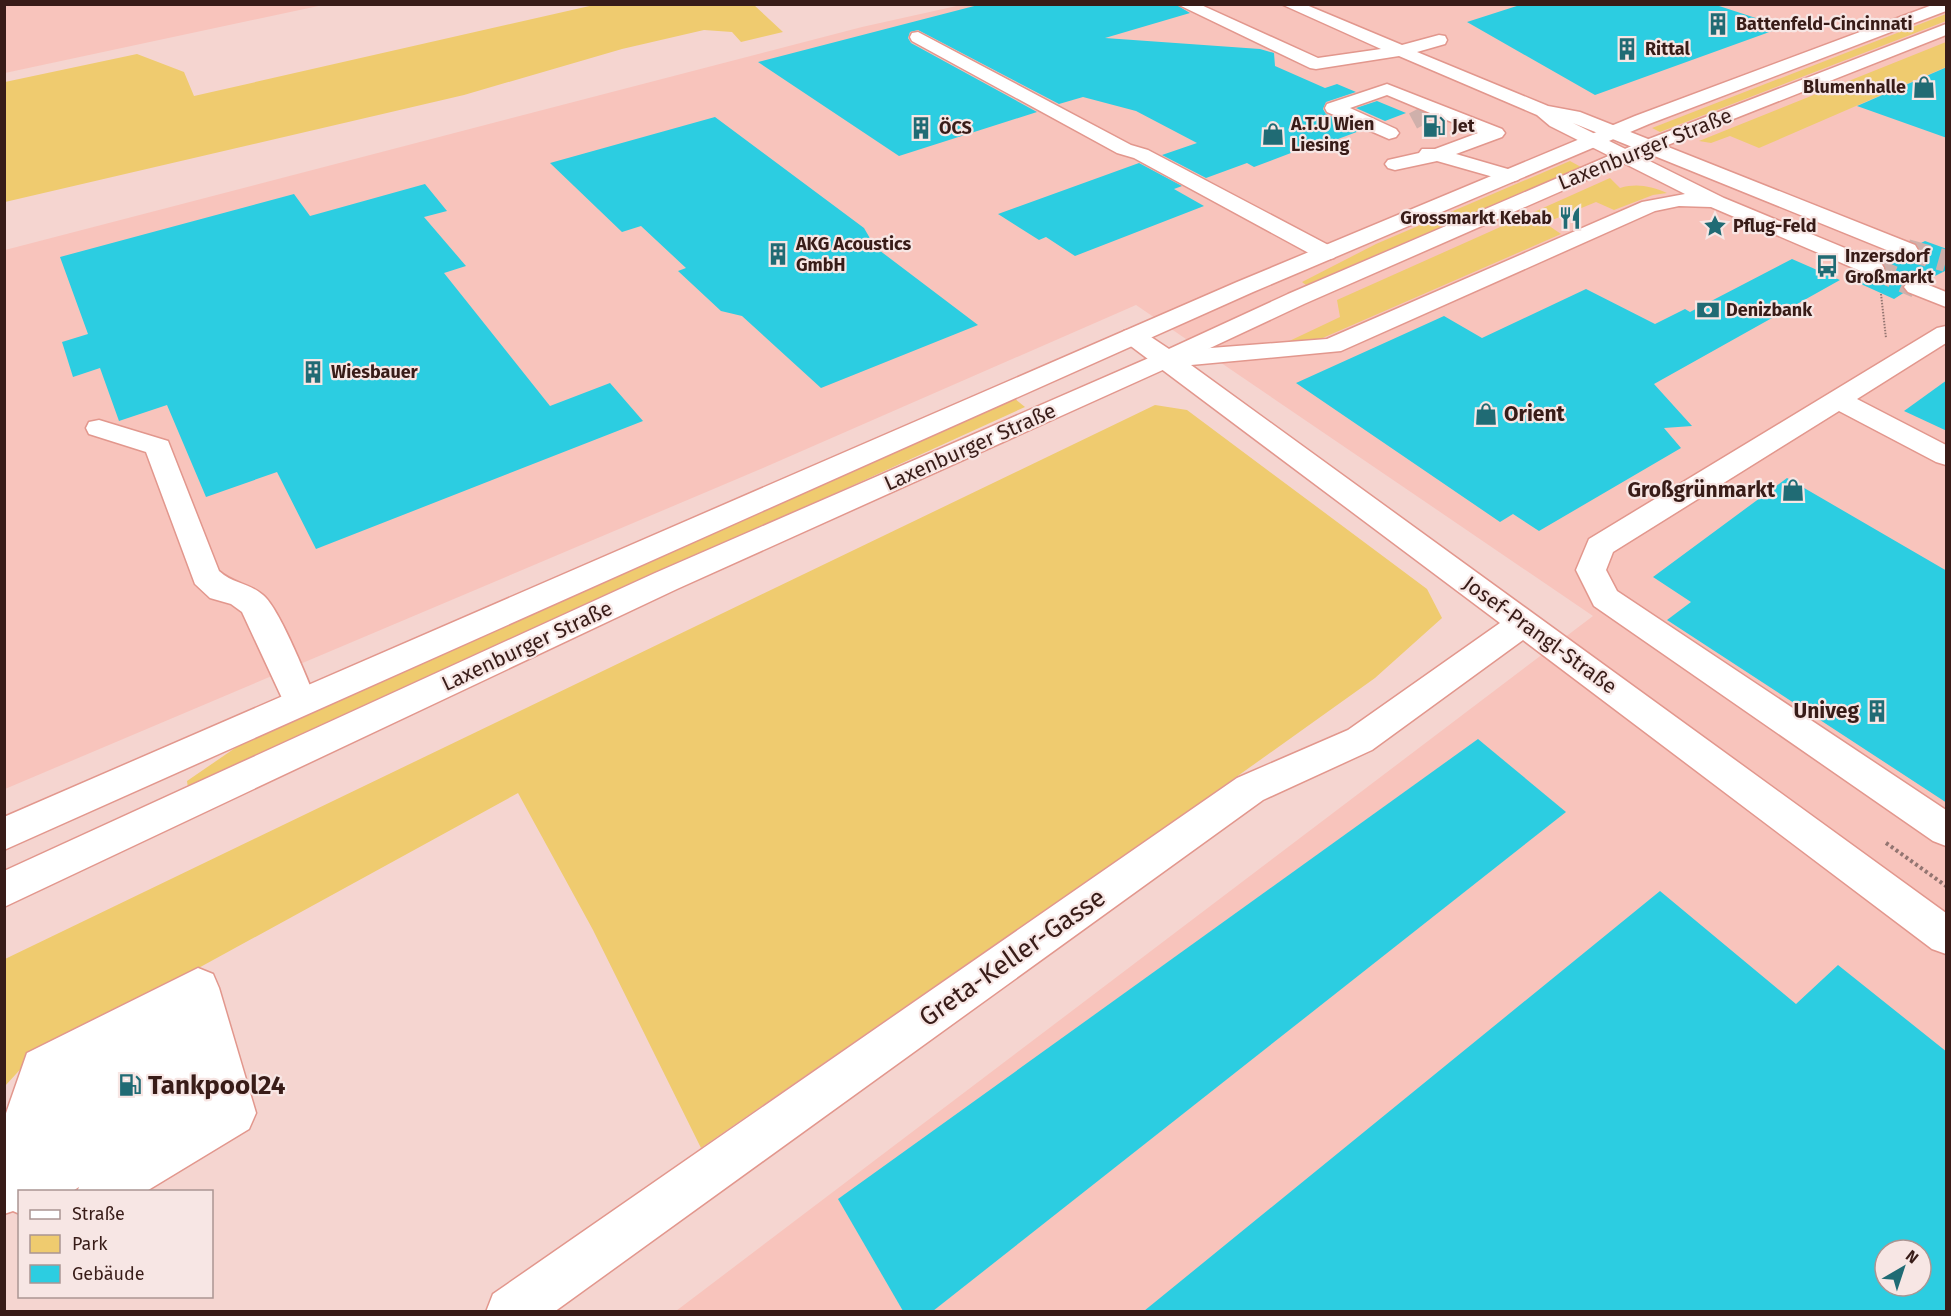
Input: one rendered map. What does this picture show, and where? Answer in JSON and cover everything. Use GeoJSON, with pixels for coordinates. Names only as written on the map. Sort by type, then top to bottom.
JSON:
{"type":"FeatureCollection","features":[{"type":"Feature","properties":{"kind":"main road"},"geometry":{"type":"LineString","coordinates":[[1185,4],[1316,64],[1401,51],[1439,40]]}},
{"type":"Feature","properties":{"kind":"main road"},"geometry":{"type":"LineString","coordinates":[[1289,4],[1525,103],[1543,103],[1898,247],[1864,265],[1762,229],[1717,202],[1557,123],[1543,103]]}},
{"type":"Feature","properties":{"kind":"main road","name":"Laxenburger Straße"},"geometry":{"type":"LineString","coordinates":[[4,834],[1133,336],[1461,196],[1725,87],[1947,6]]}},
{"type":"Feature","properties":{"kind":"main road","name":"Laxenburger Straße"},"geometry":{"type":"LineString","coordinates":[[4,890],[666,581],[1167,359],[1296,299],[1648,146],[1947,29]]}},
{"type":"Feature","properties":{"kind":"main road"},"geometry":{"type":"LineString","coordinates":[[918,37],[1124,149],[1142,154],[1326,254]]}},
{"type":"Feature","properties":{"kind":"main road"},"geometry":{"type":"LineString","coordinates":[[1395,164],[1434,156],[1495,133],[1432,111],[1387,89],[1334,108],[1397,129],[1434,156],[1511,176]]}},
{"type":"Feature","properties":{"kind":"main road"},"geometry":{"type":"LineString","coordinates":[[1432,111],[1493,90]]}},
{"type":"Feature","properties":{"kind":"main road"},"geometry":{"type":"LineString","coordinates":[[1434,156],[1446,178],[1461,196]]}},
{"type":"Feature","properties":{"kind":"main road"},"geometry":{"type":"LineString","coordinates":[[1167,359],[1332,346],[1649,206],[1678,200],[1717,202]]}},
{"type":"Feature","properties":{"kind":"main road"},"geometry":{"type":"LineString","coordinates":[[1762,229],[1802,209]]}},
{"type":"Feature","properties":{"kind":"main road"},"geometry":{"type":"LineString","coordinates":[[1947,333],[1836,399],[1600,546],[1591,570],[1605,598],[1947,830]]}},
{"type":"Feature","properties":{"kind":"main road","name":"Josef-Prangl-Straße"},"geometry":{"type":"LineString","coordinates":[[1133,336],[1947,936]]}},
{"type":"Feature","properties":{"kind":"main road"},"geometry":{"type":"LineString","coordinates":[[1836,399],[1947,456]]}},
{"type":"Feature","properties":{"kind":"main road"},"geometry":{"type":"LineString","coordinates":[[99,428],[158,447],[206,576],[221,590],[241,595],[254,604],[273,639],[300,702]]}},
{"type":"Feature","properties":{"kind":"main road","name":"Greta-Keller-Gasse"},"geometry":{"type":"LineString","coordinates":[[511,1311],[1250,789],[1360,740],[1523,623]]}},
{"type":"Feature","properties":{"kind":"main road"},"geometry":{"type":"LineString","coordinates":[[16,1184],[29,1114],[44,1069],[210,1033]]}},
{"type":"Feature","properties":{"kind":"main road"},"geometry":{"type":"LineString","coordinates":[[29,1114],[210,1033]]}},
{"type":"Feature","properties":{"kind":"main road"},"geometry":{"type":"LineString","coordinates":[[4,1203],[16,1184],[210,1033]]}},
{"type":"Feature","properties":{"kind":"main road"},"geometry":{"type":"LineString","coordinates":[[102,1190],[233,1113],[210,1033]]}},
{"type":"Feature","properties":{"kind":"path"},"geometry":{"type":"LineString","coordinates":[[1881,294],[1887,342]]}},
{"type":"Feature","properties":{"kind":"shaded area"},"geometry":{"type":"Polygon","coordinates":[[[5,4],[323,5],[5,73],[5,4]]]}},
{"type":"Feature","properties":{"kind":"shaded area"},"geometry":{"type":"Polygon","coordinates":[[[961,5],[1946,5],[1946,1311],[676,1311],[1593,616],[1136,305],[763,468],[5,789],[5,250],[862,27],[961,5]]]}},
{"type":"Feature","properties":{"kind":"green space"},"geometry":{"type":"Polygon","coordinates":[[[594,5],[754,5],[783,32],[741,42],[732,32],[704,30],[622,49],[464,95],[5,202],[5,82],[137,54],[184,72],[194,96],[594,5]]]}},
{"type":"Feature","properties":{"kind":"green space"},"geometry":{"type":"Polygon","coordinates":[[[1946,14],[1946,21],[1660,132],[1652,128],[1946,14]]]}},
{"type":"Feature","properties":{"kind":"green space"},"geometry":{"type":"Polygon","coordinates":[[[1946,42],[1946,67],[1759,148],[1730,136],[1711,143],[1699,141],[1946,42]]]}},
{"type":"Feature","properties":{"kind":"green space"},"geometry":{"type":"Polygon","coordinates":[[[1570,161],[1581,167],[1306,285],[1302,282],[1376,244],[1570,161]]]}},
{"type":"Feature","properties":{"kind":"green space"},"geometry":{"type":"Polygon","coordinates":[[[1610,178],[1620,188],[1644,186],[1667,193],[1653,195],[1614,210],[1596,202],[1545,223],[1561,234],[1318,340],[1283,344],[1340,317],[1337,300],[1610,178]]]}},
{"type":"Feature","properties":{"kind":"green space"},"geometry":{"type":"Polygon","coordinates":[[[1014,398],[1025,407],[188,788],[187,781],[238,746],[1014,398]]]}},
{"type":"Feature","properties":{"kind":"green space"},"geometry":{"type":"Polygon","coordinates":[[[1155,405],[1187,410],[1427,589],[1442,618],[1375,678],[1183,815],[701,1148],[593,930],[518,793],[27,1062],[5,1086],[5,959],[1155,405]]]}},
{"type":"Feature","properties":{"kind":"building"},"geometry":{"type":"Polygon","coordinates":[[[982,4],[1175,4],[1190,13],[1105,38],[1260,49],[1274,53],[1275,66],[1325,88],[1337,84],[1356,92],[1326,102],[1323,109],[1326,114],[1362,130],[1322,145],[1317,143],[1254,167],[1247,163],[1206,178],[1162,155],[1197,143],[1136,111],[1083,97],[1059,104],[918,30],[910,32],[908,38],[911,43],[1037,112],[899,156],[758,62],[982,4]]]}},
{"type":"Feature","properties":{"kind":"building","name":"Rittal"},"geometry":{"type":"Polygon","coordinates":[[[1523,4],[1713,4],[1768,22],[1760,25],[1775,30],[1595,95],[1467,22],[1523,4]]]}},
{"type":"Feature","properties":{"kind":"building","name":"Blumenhalle"},"geometry":{"type":"Polygon","coordinates":[[[1947,67],[1947,138],[1857,106],[1947,67]]]}},
{"type":"Feature","properties":{"kind":"building"},"geometry":{"type":"Polygon","coordinates":[[[1377,101],[1406,113],[1385,121],[1356,108],[1377,101]]]}},
{"type":"Feature","properties":{"kind":"building","name":"AKG Acoustics GmbH"},"geometry":{"type":"Polygon","coordinates":[[[715,117],[864,228],[875,247],[978,325],[821,388],[742,316],[721,311],[678,271],[686,268],[641,226],[622,232],[550,163],[715,117]]]}},
{"type":"Feature","properties":{"kind":"building"},"geometry":{"type":"Polygon","coordinates":[[[1139,163],[1182,186],[1174,189],[1204,206],[1075,256],[1046,237],[1039,240],[998,214],[1139,163]]]}},
{"type":"Feature","properties":{"kind":"building","name":"Wiesbauer"},"geometry":{"type":"Polygon","coordinates":[[[425,184],[447,211],[424,217],[466,266],[444,273],[550,406],[610,383],[643,421],[316,549],[277,472],[206,497],[167,405],[119,421],[100,368],[73,377],[62,342],[88,334],[60,257],[294,194],[310,216],[425,184]]]}},
{"type":"Feature","properties":{"kind":"building"},"geometry":{"type":"Polygon","coordinates":[[[1925,241],[1947,249],[1947,270],[1925,281],[1917,278],[1907,280],[1902,287],[1905,292],[1894,299],[1852,280],[1862,274],[1872,277],[1882,275],[1886,269],[1883,263],[1896,256],[1906,259],[1916,257],[1920,251],[1917,245],[1925,241]]]}},
{"type":"Feature","properties":{"kind":"building"},"geometry":{"type":"Polygon","coordinates":[[[1792,259],[1840,280],[1654,384],[1692,426],[1664,428],[1681,448],[1539,531],[1513,514],[1500,522],[1296,383],[1444,316],[1482,338],[1586,289],[1655,324],[1685,309],[1690,312],[1792,259]]]}},
{"type":"Feature","properties":{"kind":"building"},"geometry":{"type":"Polygon","coordinates":[[[1947,380],[1947,431],[1904,411],[1947,380]]]}},
{"type":"Feature","properties":{"kind":"building","name":"Univeg"},"geometry":{"type":"Polygon","coordinates":[[[1787,478],[1947,571],[1947,803],[1667,620],[1691,602],[1653,577],[1787,478]]]}},
{"type":"Feature","properties":{"kind":"building"},"geometry":{"type":"Polygon","coordinates":[[[1478,739],[1566,812],[933,1311],[903,1311],[838,1199],[1478,739]]]}},
{"type":"Feature","properties":{"kind":"building"},"geometry":{"type":"Polygon","coordinates":[[[1660,891],[1796,1004],[1838,965],[1947,1052],[1947,1311],[1144,1311],[1660,891]]]}},
{"type":"Feature","properties":{"kind":"tunnel"},"geometry":{"type":"LineString","coordinates":[[1413,121],[1426,114]]}},
{"type":"Feature","properties":{"kind":"tunnel"},"geometry":{"type":"LineString","coordinates":[[1907,250],[1946,261]]}},
{"type":"Feature","properties":{"kind":"tunnel"},"geometry":{"type":"LineString","coordinates":[[1873,268],[1916,287]]}},
{"type":"Feature","properties":{"kind":"place","name":"Battenfeld-Cincinnati"},"geometry":{"type":"Point","coordinates":[1718,24]}},
{"type":"Feature","properties":{"kind":"place","name":"Rittal"},"geometry":{"type":"Point","coordinates":[1627,49]}},
{"type":"Feature","properties":{"kind":"place","name":"Blumenhalle"},"geometry":{"type":"Point","coordinates":[1924,87]}},
{"type":"Feature","properties":{"kind":"place","name":"Jet"},"geometry":{"type":"Point","coordinates":[1434,126]}},
{"type":"Feature","properties":{"kind":"place","name":"ÖCS"},"geometry":{"type":"Point","coordinates":[921,128]}},
{"type":"Feature","properties":{"kind":"place","name":"A.T.U Wien Liesing"},"geometry":{"type":"Point","coordinates":[1273,134]}},
{"type":"Feature","properties":{"kind":"place","name":"Grossmarkt Kebab"},"geometry":{"type":"Point","coordinates":[1570,218]}},
{"type":"Feature","properties":{"kind":"place","name":"Pflug-Feld"},"geometry":{"type":"Point","coordinates":[1715,226]}},
{"type":"Feature","properties":{"kind":"place","name":"AKG Acoustics GmbH"},"geometry":{"type":"Point","coordinates":[778,254]}},
{"type":"Feature","properties":{"kind":"place","name":"Inzersdorf Großmarkt"},"geometry":{"type":"Point","coordinates":[1827,266]}},
{"type":"Feature","properties":{"kind":"place","name":"Denizbank"},"geometry":{"type":"Point","coordinates":[1708,310]}},
{"type":"Feature","properties":{"kind":"place","name":"Wiesbauer"},"geometry":{"type":"Point","coordinates":[313,372]}},
{"type":"Feature","properties":{"kind":"place","name":"Orient"},"geometry":{"type":"Point","coordinates":[1486,414]}},
{"type":"Feature","properties":{"kind":"place","name":"Großgrünmarkt"},"geometry":{"type":"Point","coordinates":[1793,490]}},
{"type":"Feature","properties":{"kind":"place","name":"Univeg"},"geometry":{"type":"Point","coordinates":[1877,711]}},
{"type":"Feature","properties":{"kind":"place","name":"Tankpool24"},"geometry":{"type":"Point","coordinates":[130,1085]}}]}
